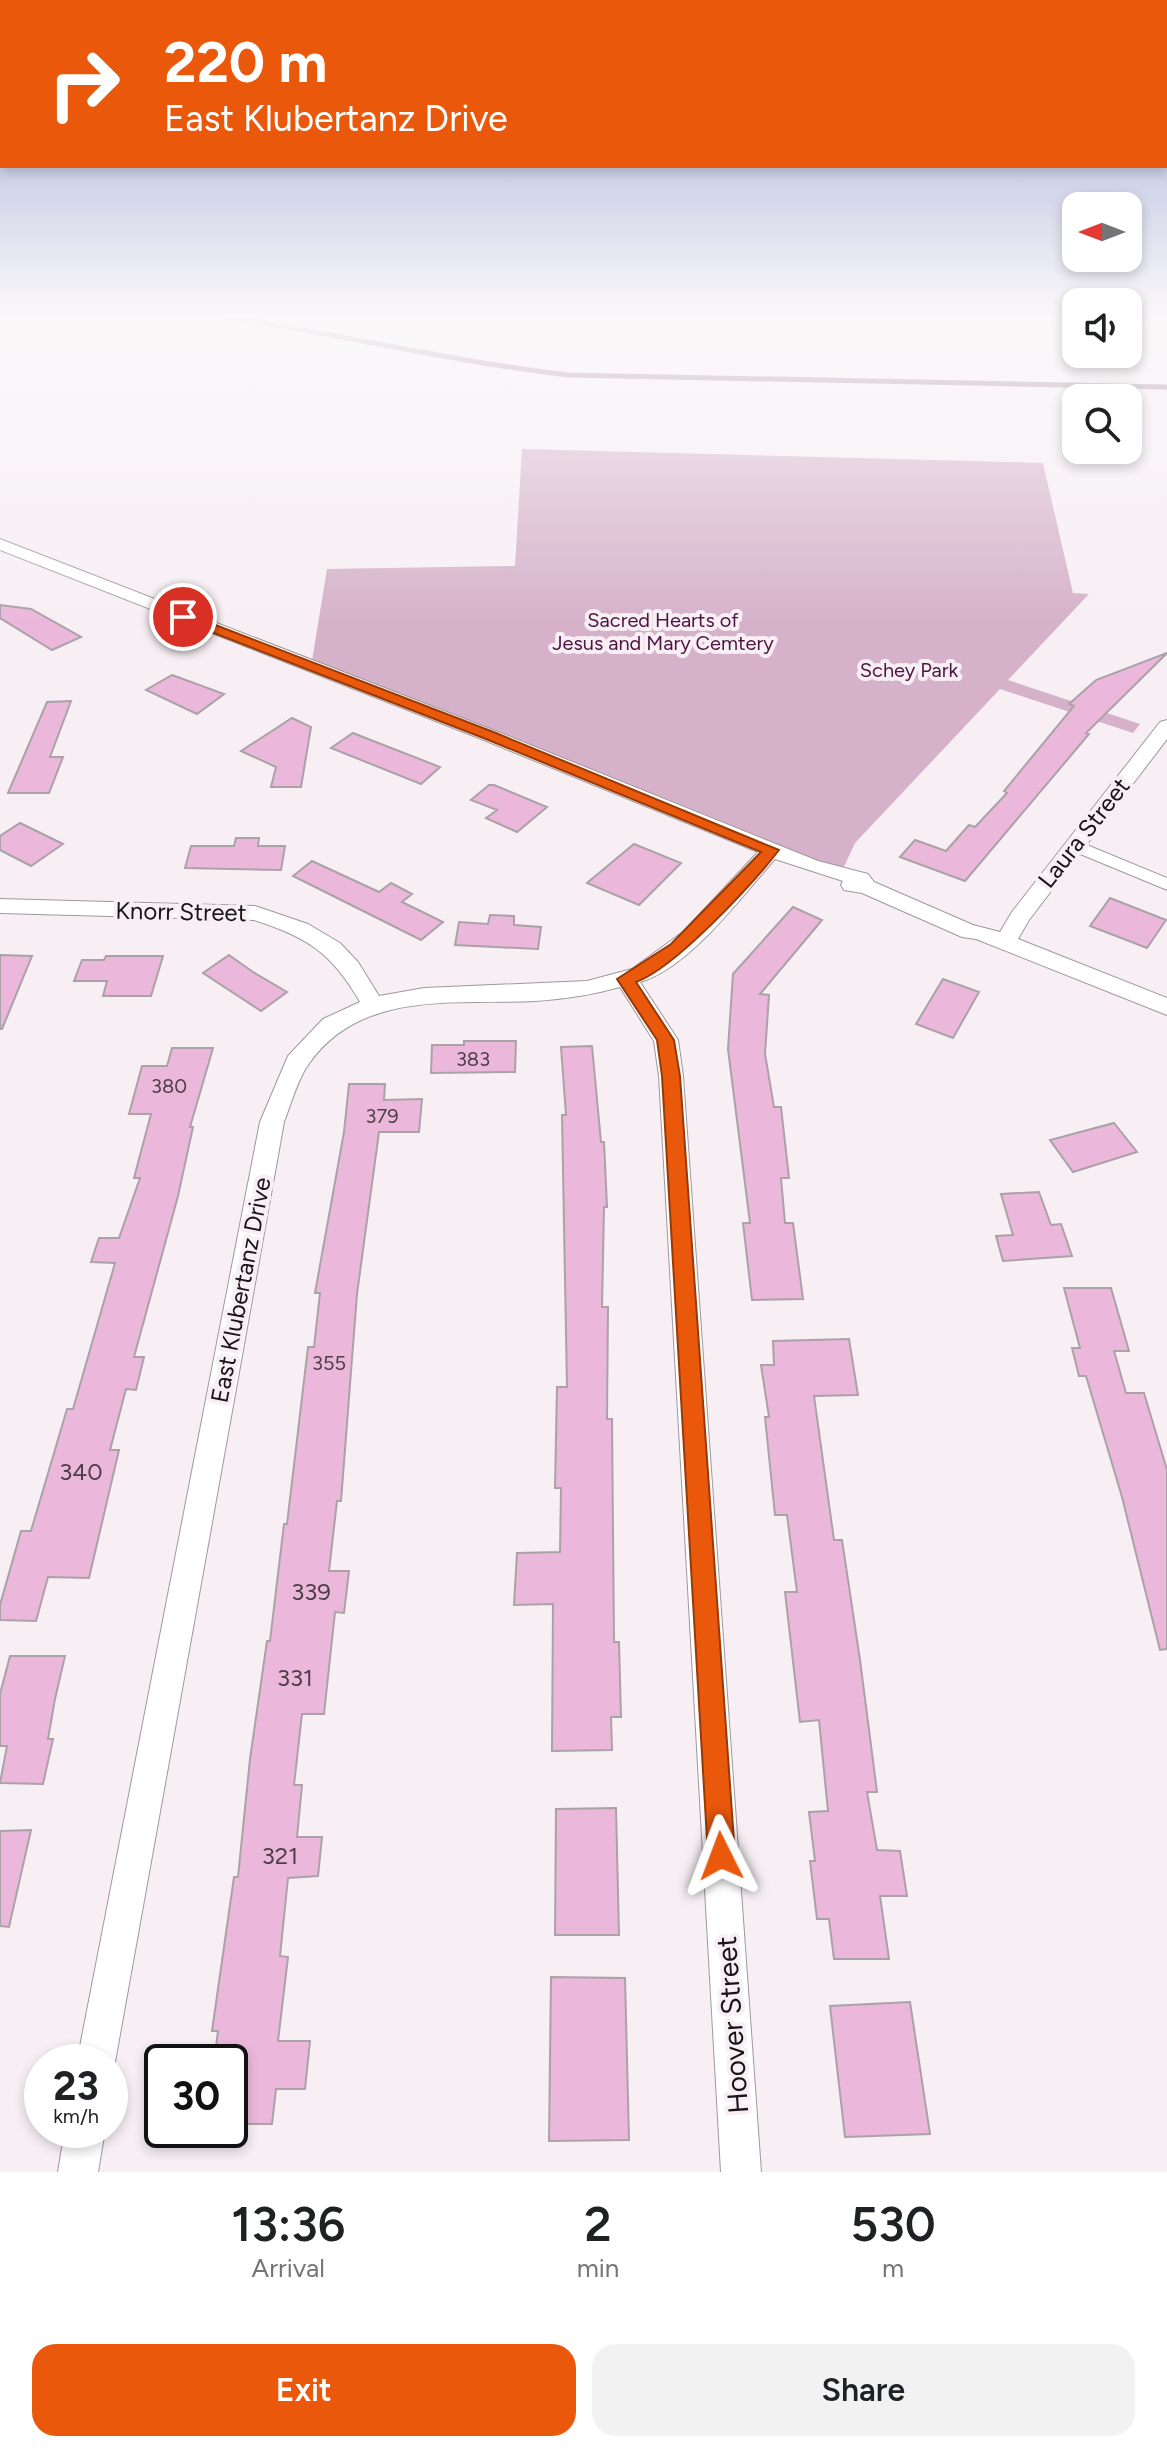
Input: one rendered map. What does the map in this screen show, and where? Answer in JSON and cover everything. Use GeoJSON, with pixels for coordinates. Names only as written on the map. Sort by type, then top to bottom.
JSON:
{"type":"FeatureCollection","features":[{"type":"Feature","properties":{"kind":"street"},"geometry":{"type":"LineString","coordinates":[[0,544],[491,736],[821,870],[832,879],[866,887],[970,932],[979,932],[1167,1007]]}},
{"type":"Feature","properties":{"kind":"street","name":"Laura Street"},"geometry":{"type":"LineString","coordinates":[[1005,943],[1020,917],[1075,846],[1158,754],[1167,726]]}},
{"type":"Feature","properties":{"kind":"street","name":"East Klubertanz Drive"},"geometry":{"type":"LineString","coordinates":[[99,2044],[279,1094],[302,1051],[328,1028],[373,1005],[396,999],[457,993],[589,988],[643,973],[677,948],[771,850]]}},
{"type":"Feature","properties":{"kind":"street","name":"Knorr Street"},"geometry":{"type":"LineString","coordinates":[[0,906],[255,913],[286,922],[312,935],[341,956],[373,1005]]}},
{"type":"Feature","properties":{"kind":"street","name":"Hoover Street"},"geometry":{"type":"LineString","coordinates":[[626,979],[666,1040],[671,1076],[741,2172]]}},
{"type":"Feature","properties":{"kind":"street"},"geometry":{"type":"LineString","coordinates":[[78,2172],[82,2148]]}},
{"type":"Feature","properties":{"kind":"lane"},"geometry":{"type":"LineString","coordinates":[[1075,846],[1167,884]]}},
{"type":"Feature","properties":{"kind":"green space","name":"Sacred Hearts of Jesus and Mary Cemtery"},"geometry":{"type":"Polygon","coordinates":[[[522,449],[1043,463],[1073,593],[1089,594],[1008,680],[1140,724],[1133,733],[1000,689],[855,843],[841,873],[311,667],[327,569],[515,566],[522,449]]]}},
{"type":"Feature","properties":{"kind":"building"},"geometry":{"type":"Polygon","coordinates":[[[0,605],[31,609],[81,637],[52,650],[0,618],[0,605]]]}},
{"type":"Feature","properties":{"kind":"building"},"geometry":{"type":"Polygon","coordinates":[[[1167,653],[1086,733],[1089,734],[965,881],[900,857],[915,840],[946,851],[969,825],[975,827],[1007,793],[1004,791],[1074,706],[1069,704],[1096,680],[1167,653]]]}},
{"type":"Feature","properties":{"kind":"building"},"geometry":{"type":"Polygon","coordinates":[[[172,675],[224,694],[197,714],[146,690],[172,675]]]}},
{"type":"Feature","properties":{"kind":"building"},"geometry":{"type":"Polygon","coordinates":[[[71,701],[50,757],[63,757],[49,793],[8,793],[47,702],[71,701]]]}},
{"type":"Feature","properties":{"kind":"building"},"geometry":{"type":"Polygon","coordinates":[[[292,718],[311,727],[301,787],[271,787],[276,767],[241,751],[292,718]]]}},
{"type":"Feature","properties":{"kind":"building"},"geometry":{"type":"Polygon","coordinates":[[[353,733],[440,767],[421,784],[331,748],[353,733]]]}},
{"type":"Feature","properties":{"kind":"building"},"geometry":{"type":"Polygon","coordinates":[[[489,785],[547,807],[517,832],[486,818],[497,810],[471,800],[489,785]]]}},
{"type":"Feature","properties":{"kind":"building"},"geometry":{"type":"Polygon","coordinates":[[[20,823],[63,844],[31,866],[0,850],[0,836],[20,823]]]}},
{"type":"Feature","properties":{"kind":"building"},"geometry":{"type":"Polygon","coordinates":[[[236,838],[259,838],[258,846],[285,846],[281,870],[185,868],[191,846],[234,846],[236,838]]]}},
{"type":"Feature","properties":{"kind":"building"},"geometry":{"type":"Polygon","coordinates":[[[634,844],[681,863],[639,905],[587,883],[634,844]]]}},
{"type":"Feature","properties":{"kind":"building"},"geometry":{"type":"Polygon","coordinates":[[[312,861],[379,892],[391,883],[412,894],[402,902],[443,922],[421,940],[293,876],[312,861]]]}},
{"type":"Feature","properties":{"kind":"building"},"geometry":{"type":"Polygon","coordinates":[[[1110,898],[1166,920],[1147,948],[1090,926],[1110,898]]]}},
{"type":"Feature","properties":{"kind":"building"},"geometry":{"type":"Polygon","coordinates":[[[793,907],[822,920],[760,994],[769,995],[765,1054],[774,1107],[781,1107],[789,1178],[781,1178],[785,1223],[793,1223],[803,1299],[752,1300],[743,1223],[750,1223],[728,1049],[733,974],[793,907]]]}},
{"type":"Feature","properties":{"kind":"building"},"geometry":{"type":"Polygon","coordinates":[[[490,915],[514,916],[514,925],[541,927],[538,949],[455,945],[459,922],[488,924],[490,915]]]}},
{"type":"Feature","properties":{"kind":"building"},"geometry":{"type":"Polygon","coordinates":[[[0,955],[32,956],[2,1029],[0,1029],[0,955]]]}},
{"type":"Feature","properties":{"kind":"building"},"geometry":{"type":"Polygon","coordinates":[[[229,955],[287,992],[261,1011],[203,973],[229,955]]]}},
{"type":"Feature","properties":{"kind":"building"},"geometry":{"type":"Polygon","coordinates":[[[106,956],[163,956],[151,996],[103,996],[107,981],[74,981],[82,960],[104,960],[106,956]]]}},
{"type":"Feature","properties":{"kind":"building"},"geometry":{"type":"Polygon","coordinates":[[[943,979],[979,992],[953,1038],[916,1024],[943,979]]]}},
{"type":"Feature","properties":{"kind":"building"},"geometry":{"type":"Polygon","coordinates":[[[464,1041],[516,1041],[515,1072],[431,1073],[432,1045],[464,1045],[464,1041]]]}},
{"type":"Feature","properties":{"kind":"building"},"geometry":{"type":"Polygon","coordinates":[[[592,1046],[601,1142],[604,1142],[607,1207],[604,1207],[602,1307],[608,1307],[607,1419],[612,1419],[614,1642],[619,1642],[621,1717],[611,1717],[612,1750],[552,1751],[553,1604],[514,1605],[517,1553],[560,1552],[561,1488],[555,1488],[557,1387],[567,1387],[562,1115],[566,1115],[561,1047],[592,1046]]]}},
{"type":"Feature","properties":{"kind":"building"},"geometry":{"type":"Polygon","coordinates":[[[172,1048],[213,1048],[190,1127],[193,1127],[178,1196],[134,1357],[144,1357],[136,1390],[126,1389],[110,1450],[119,1450],[89,1578],[48,1577],[36,1621],[0,1620],[0,1605],[21,1531],[31,1531],[67,1409],[73,1409],[115,1263],[91,1262],[99,1238],[119,1238],[140,1178],[134,1178],[151,1114],[129,1114],[142,1066],[167,1066],[172,1048]]]}},
{"type":"Feature","properties":{"kind":"building"},"geometry":{"type":"Polygon","coordinates":[[[349,1084],[385,1084],[384,1100],[422,1099],[419,1132],[379,1132],[357,1294],[341,1501],[337,1501],[329,1571],[349,1571],[344,1613],[335,1612],[324,1714],[302,1714],[294,1785],[302,1785],[297,1837],[322,1837],[318,1876],[288,1878],[280,1956],[288,1957],[278,2041],[310,2041],[305,2089],[276,2089],[272,2124],[248,2124],[248,2044],[216,2044],[218,2031],[212,2031],[234,1877],[238,1877],[250,1759],[267,1641],[270,1641],[284,1524],[287,1524],[308,1347],[314,1347],[320,1293],[315,1293],[344,1132],[349,1084]]]}},
{"type":"Feature","properties":{"kind":"building"},"geometry":{"type":"Polygon","coordinates":[[[1114,1123],[1137,1152],[1073,1172],[1050,1140],[1114,1123]]]}},
{"type":"Feature","properties":{"kind":"building"},"geometry":{"type":"Polygon","coordinates":[[[1039,1192],[1051,1225],[1061,1224],[1072,1256],[1003,1261],[996,1236],[1013,1235],[1001,1194],[1039,1192]]]}},
{"type":"Feature","properties":{"kind":"building"},"geometry":{"type":"Polygon","coordinates":[[[1064,1288],[1111,1288],[1129,1351],[1114,1351],[1126,1393],[1144,1393],[1167,1470],[1167,1649],[1160,1650],[1122,1497],[1086,1376],[1079,1376],[1072,1348],[1080,1348],[1064,1288]]]}},
{"type":"Feature","properties":{"kind":"building"},"geometry":{"type":"Polygon","coordinates":[[[849,1339],[858,1395],[814,1396],[834,1540],[842,1540],[860,1660],[877,1792],[867,1792],[877,1850],[900,1851],[907,1896],[880,1896],[889,1959],[834,1959],[829,1919],[817,1919],[810,1861],[815,1861],[809,1812],[828,1811],[819,1720],[800,1722],[785,1592],[797,1592],[787,1515],[775,1515],[765,1417],[769,1417],[761,1365],[774,1365],[773,1341],[849,1339]]]}},
{"type":"Feature","properties":{"kind":"building"},"geometry":{"type":"Polygon","coordinates":[[[10,1656],[65,1656],[48,1739],[53,1739],[43,1784],[0,1783],[7,1746],[0,1746],[0,1694],[10,1656]]]}},
{"type":"Feature","properties":{"kind":"building"},"geometry":{"type":"Polygon","coordinates":[[[616,1808],[619,1935],[555,1935],[556,1809],[616,1808]]]}},
{"type":"Feature","properties":{"kind":"building"},"geometry":{"type":"Polygon","coordinates":[[[31,1830],[9,1927],[0,1926],[0,1831],[31,1830]]]}},
{"type":"Feature","properties":{"kind":"building"},"geometry":{"type":"Polygon","coordinates":[[[551,1977],[625,1978],[629,2140],[549,2141],[551,1977]]]}},
{"type":"Feature","properties":{"kind":"building"},"geometry":{"type":"Polygon","coordinates":[[[910,2002],[930,2134],[845,2137],[830,2006],[910,2002]]]}},
{"type":"Feature","properties":{"kind":"route"},"geometry":{"type":"LineString","coordinates":[[183,617],[491,736],[771,850],[677,948],[643,973],[626,979],[666,1040],[671,1076],[721,1856]]}},
{"type":"Feature","properties":{"kind":"park label","name":"Schey Park"},"geometry":{"type":"Point","coordinates":[909,670]}}]}
